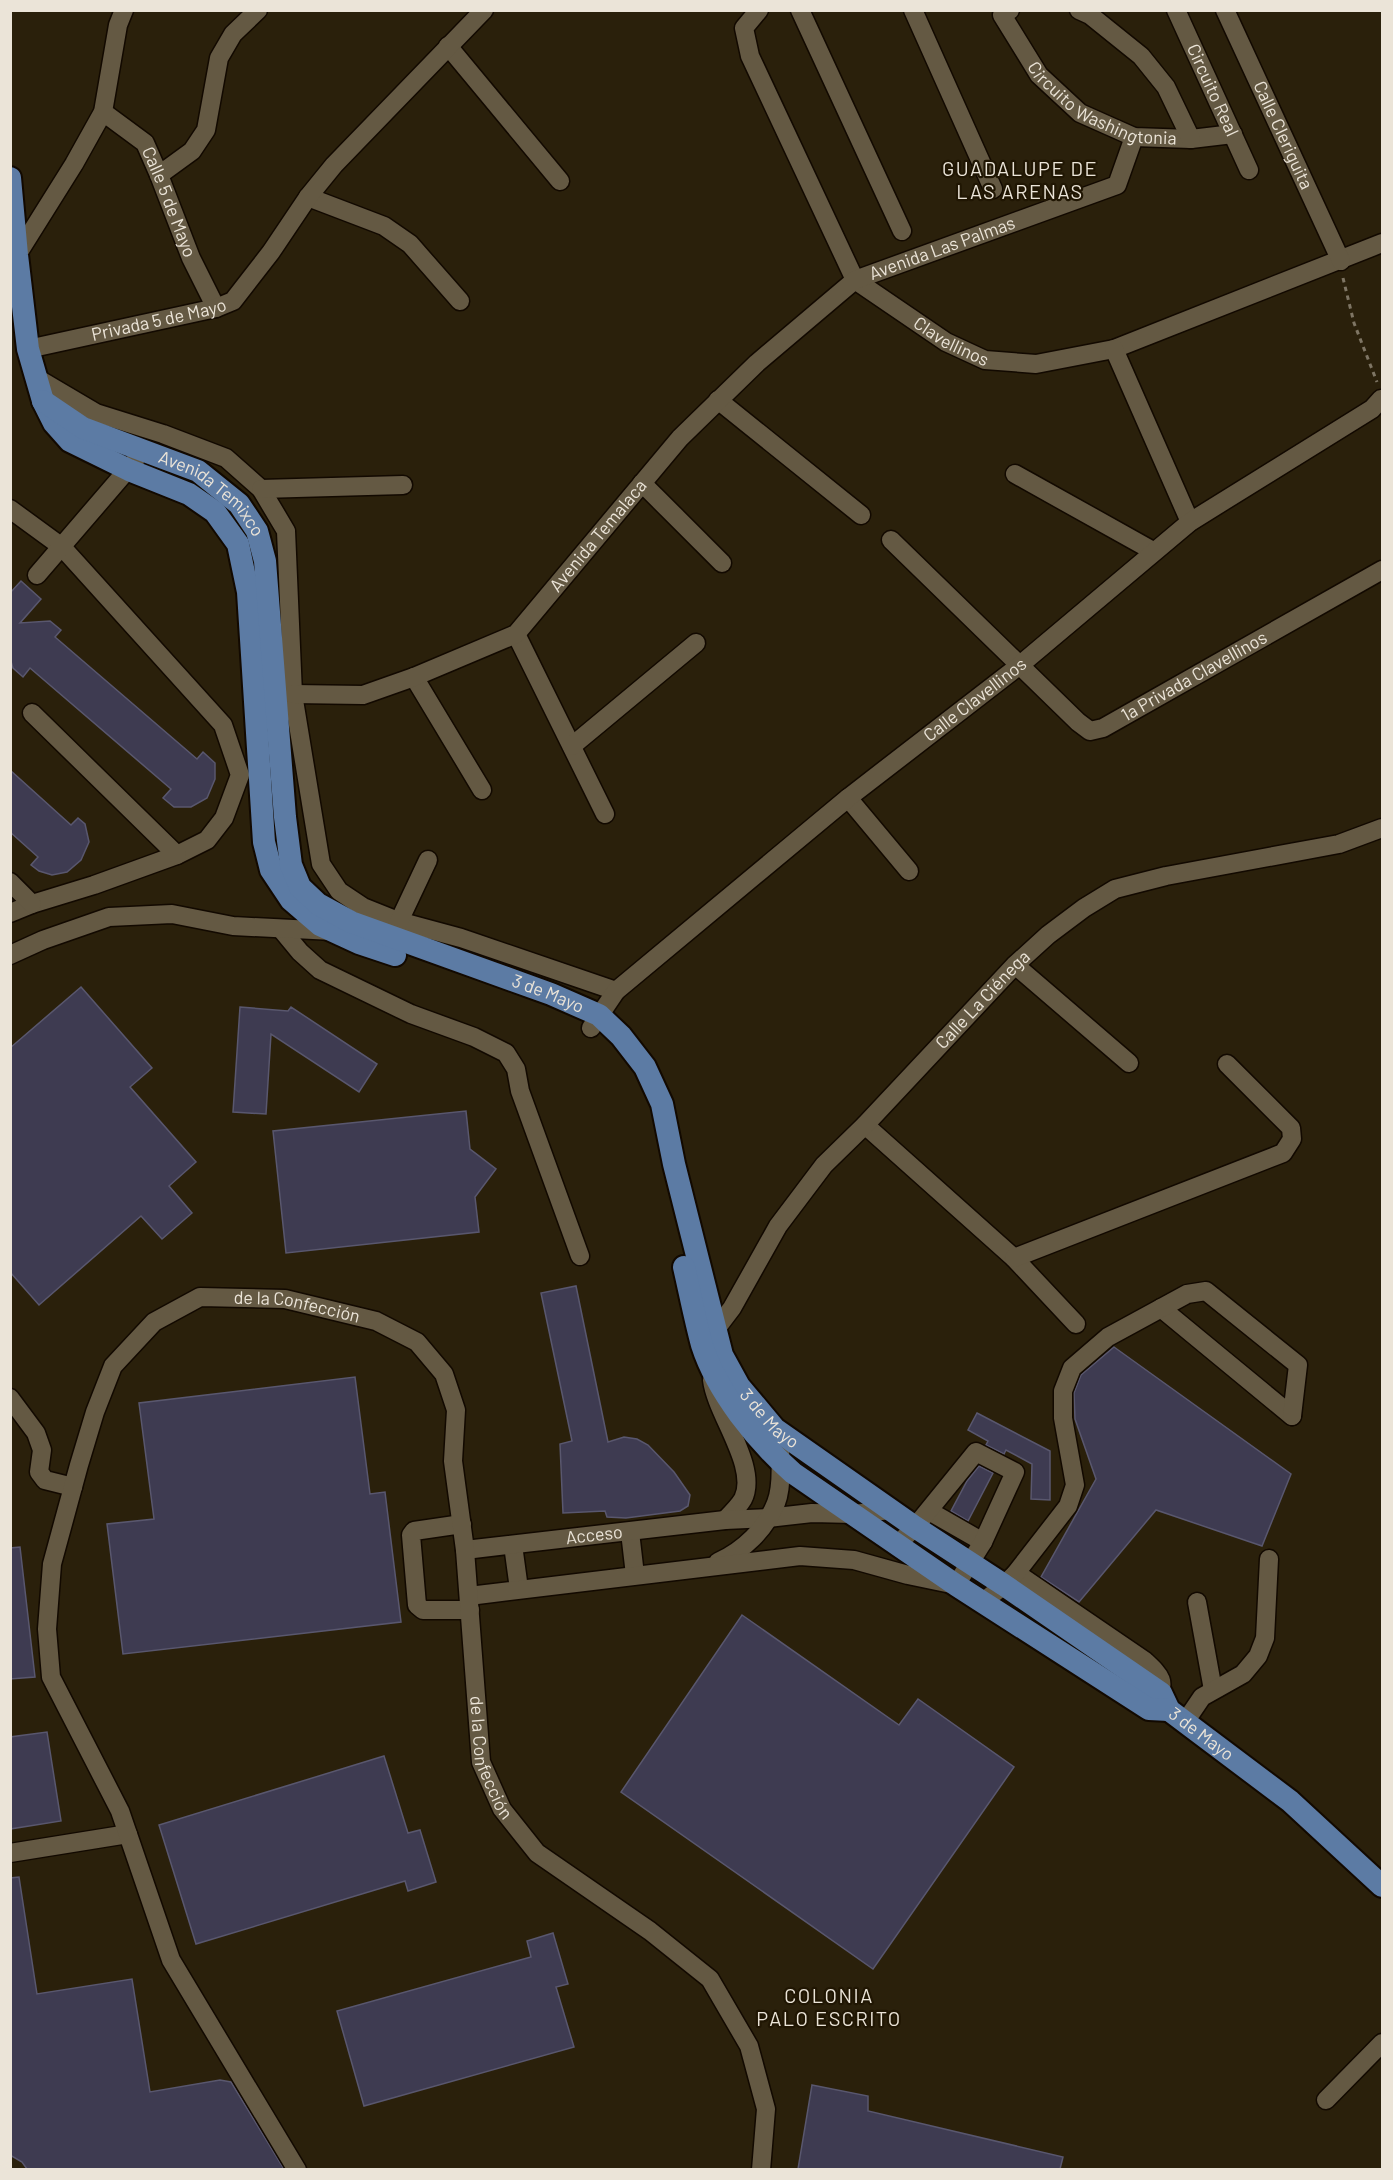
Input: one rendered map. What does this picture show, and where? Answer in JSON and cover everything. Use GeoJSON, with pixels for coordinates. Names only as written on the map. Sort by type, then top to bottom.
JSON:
{"type":"FeatureCollection","features":[{"type":"Feature","properties":{"kind":"main road"},"geometry":{"type":"LineString","coordinates":[[10,178],[17,255],[18,323],[43,401],[54,423],[70,441],[129,470],[189,494],[215,512],[238,544],[248,592],[264,842],[271,870],[291,900],[320,925],[349,920],[359,942],[595,1022]]}},
{"type":"Feature","properties":{"kind":"main road","name":"Avenida Temixco"},"geometry":{"type":"LineString","coordinates":[[43,401],[83,428],[198,471],[240,504],[256,531],[265,561],[291,865],[300,887]]}},
{"type":"Feature","properties":{"kind":"main road","name":"3 de Mayo"},"geometry":{"type":"LineString","coordinates":[[300,887],[318,904],[349,920],[395,929],[551,994],[621,1036],[645,1067],[662,1104],[709,1346],[722,1355],[739,1386],[779,1432],[891,1510],[922,1519],[971,1563],[1010,1579],[1166,1709],[1290,1801],[1383,1886]]}},
{"type":"Feature","properties":{"kind":"main road"},"geometry":{"type":"LineString","coordinates":[[709,1346],[744,1418],[768,1450],[793,1473],[956,1585],[1166,1709]]}},
{"type":"Feature","properties":{"kind":"street"},"geometry":{"type":"LineString","coordinates":[[17,255],[74,164],[103,112],[118,25],[124,10]]}},
{"type":"Feature","properties":{"kind":"street"},"geometry":{"type":"LineString","coordinates":[[159,175],[192,151],[206,130],[219,58],[232,34],[258,10]]}},
{"type":"Feature","properties":{"kind":"street","name":"Privada 5 de Mayo"},"geometry":{"type":"LineString","coordinates":[[28,349],[216,308],[233,301],[334,165],[484,10]]}},
{"type":"Feature","properties":{"kind":"street"},"geometry":{"type":"LineString","coordinates":[[759,10],[744,28],[750,56],[855,280]]}},
{"type":"Feature","properties":{"kind":"street"},"geometry":{"type":"LineString","coordinates":[[800,10],[902,231]]}},
{"type":"Feature","properties":{"kind":"street"},"geometry":{"type":"LineString","coordinates":[[913,10],[993,189]]}},
{"type":"Feature","properties":{"kind":"street"},"geometry":{"type":"LineString","coordinates":[[1079,10],[1090,15],[1141,56],[1166,87],[1191,139]]}},
{"type":"Feature","properties":{"kind":"street","name":"Circuito Real"},"geometry":{"type":"LineString","coordinates":[[1176,10],[1249,170]]}},
{"type":"Feature","properties":{"kind":"street","name":"Calle Cleriguita"},"geometry":{"type":"LineString","coordinates":[[1225,10],[1341,261]]}},
{"type":"Feature","properties":{"kind":"street","name":"Circuito Washingtonia"},"geometry":{"type":"LineString","coordinates":[[1006,13],[1039,75],[1080,113],[1134,136],[1191,139],[1233,134]]}},
{"type":"Feature","properties":{"kind":"street"},"geometry":{"type":"LineString","coordinates":[[448,46],[560,181]]}},
{"type":"Feature","properties":{"kind":"street","name":"Calle 5 de Mayo"},"geometry":{"type":"LineString","coordinates":[[103,112],[145,143],[191,258],[216,308]]}},
{"type":"Feature","properties":{"kind":"street","name":"Avenida Las Palmas"},"geometry":{"type":"LineString","coordinates":[[855,280],[1117,185],[1134,136]]}},
{"type":"Feature","properties":{"kind":"street"},"geometry":{"type":"LineString","coordinates":[[308,197],[384,226],[410,244],[459,301]]}},
{"type":"Feature","properties":{"kind":"street","name":"Clavellinos"},"geometry":{"type":"LineString","coordinates":[[855,280],[946,342],[985,360],[1036,364],[1114,349],[1383,243]]}},
{"type":"Feature","properties":{"kind":"street","name":"Avenida Temalaca"},"geometry":{"type":"LineString","coordinates":[[293,694],[363,695],[414,677],[516,634],[680,438],[757,363],[855,280]]}},
{"type":"Feature","properties":{"kind":"street"},"geometry":{"type":"LineString","coordinates":[[1114,349],[1190,522]]}},
{"type":"Feature","properties":{"kind":"street"},"geometry":{"type":"LineString","coordinates":[[10,955],[43,940],[109,917],[172,914],[233,926],[281,929],[349,920],[339,891],[321,864],[293,694],[285,531],[261,489],[226,458],[163,434],[96,413],[35,377]]}},
{"type":"Feature","properties":{"kind":"street","name":"Calle Clavellinos"},"geometry":{"type":"LineString","coordinates":[[595,1022],[616,991],[848,798],[1020,665],[1190,522],[1372,409],[1381,399]]}},
{"type":"Feature","properties":{"kind":"street"},"geometry":{"type":"LineString","coordinates":[[718,400],[861,515]]}},
{"type":"Feature","properties":{"kind":"street"},"geometry":{"type":"LineString","coordinates":[[37,575],[129,470],[142,451]]}},
{"type":"Feature","properties":{"kind":"street"},"geometry":{"type":"LineString","coordinates":[[1015,474],[1154,551]]}},
{"type":"Feature","properties":{"kind":"street"},"geometry":{"type":"LineString","coordinates":[[642,483],[722,563]]}},
{"type":"Feature","properties":{"kind":"street"},"geometry":{"type":"LineString","coordinates":[[261,489],[403,485]]}},
{"type":"Feature","properties":{"kind":"street"},"geometry":{"type":"LineString","coordinates":[[10,509],[62,547],[223,725],[240,775],[224,818],[207,840],[177,855],[10,913]]}},
{"type":"Feature","properties":{"kind":"street","name":"1a Privada Clavellinos"},"geometry":{"type":"LineString","coordinates":[[891,540],[1078,722],[1090,730],[1103,729],[1383,570]]}},
{"type":"Feature","properties":{"kind":"street"},"geometry":{"type":"LineString","coordinates":[[516,634],[606,814]]}},
{"type":"Feature","properties":{"kind":"street"},"geometry":{"type":"LineString","coordinates":[[572,746],[696,643]]}},
{"type":"Feature","properties":{"kind":"street"},"geometry":{"type":"LineString","coordinates":[[414,677],[482,790]]}},
{"type":"Feature","properties":{"kind":"street"},"geometry":{"type":"LineString","coordinates":[[32,713],[177,855]]}},
{"type":"Feature","properties":{"kind":"street"},"geometry":{"type":"LineString","coordinates":[[848,798],[909,871]]}},
{"type":"Feature","properties":{"kind":"street","name":"Calle La Ciénega"},"geometry":{"type":"LineString","coordinates":[[709,1346],[778,1226],[824,1165],[865,1125],[1015,965],[1048,935],[1084,908],[1115,889],[1166,876],[1339,844],[1383,828]]}},
{"type":"Feature","properties":{"kind":"street"},"geometry":{"type":"LineString","coordinates":[[428,860],[395,929],[460,938],[616,991]]}},
{"type":"Feature","properties":{"kind":"street"},"geometry":{"type":"LineString","coordinates":[[10,882],[32,904]]}},
{"type":"Feature","properties":{"kind":"street"},"geometry":{"type":"LineString","coordinates":[[281,929],[300,952],[320,970],[411,1014],[474,1037],[506,1053],[516,1069],[520,1091],[580,1256]]}},
{"type":"Feature","properties":{"kind":"street"},"geometry":{"type":"LineString","coordinates":[[1015,965],[1129,1063]]}},
{"type":"Feature","properties":{"kind":"street"},"geometry":{"type":"LineString","coordinates":[[1014,1258],[1283,1153],[1292,1139],[1291,1128],[1227,1064]]}},
{"type":"Feature","properties":{"kind":"street"},"geometry":{"type":"LineString","coordinates":[[865,1125],[1014,1258],[1076,1324]]}},
{"type":"Feature","properties":{"kind":"street"},"geometry":{"type":"LineString","coordinates":[[983,1602],[1010,1579],[1068,1506],[1075,1485],[1063,1418],[1063,1391],[1072,1368],[1108,1337],[1187,1293],[1206,1291],[1299,1365],[1292,1416],[1161,1308]]}},
{"type":"Feature","properties":{"kind":"street","name":"de la Confección"},"geometry":{"type":"LineString","coordinates":[[297,2169],[171,1960],[120,1811],[51,1677],[47,1629],[52,1564],[95,1412],[113,1366],[154,1322],[200,1298],[285,1299],[376,1321],[417,1342],[444,1374],[456,1410],[453,1461],[465,1550],[481,1761],[502,1809],[537,1853],[650,1931],[710,1979],[749,2046],[766,2109],[761,2169]]}},
{"type":"Feature","properties":{"kind":"street"},"geometry":{"type":"LineString","coordinates":[[709,1346],[713,1393],[744,1464],[747,1482],[743,1499],[725,1520]]}},
{"type":"Feature","properties":{"kind":"street"},"geometry":{"type":"LineString","coordinates":[[10,1398],[36,1433],[42,1450],[39,1472],[45,1480],[73,1487]]}},
{"type":"Feature","properties":{"kind":"street"},"geometry":{"type":"LineString","coordinates":[[708,1567],[735,1555],[752,1539],[768,1518],[777,1501],[781,1462],[779,1432]]}},
{"type":"Feature","properties":{"kind":"street"},"geometry":{"type":"LineString","coordinates":[[462,1524],[414,1531],[411,1535],[417,1605],[423,1610],[469,1603],[519,1588],[800,1556],[854,1560],[956,1585],[983,1542],[1015,1472],[976,1452],[922,1519],[898,1544]]}},
{"type":"Feature","properties":{"kind":"street","name":"Acceso"},"geometry":{"type":"LineString","coordinates":[[465,1550],[725,1520],[891,1510]]}},
{"type":"Feature","properties":{"kind":"street"},"geometry":{"type":"LineString","coordinates":[[922,1519],[983,1542]]}},
{"type":"Feature","properties":{"kind":"street"},"geometry":{"type":"LineString","coordinates":[[630,1532],[635,1575]]}},
{"type":"Feature","properties":{"kind":"street"},"geometry":{"type":"LineString","coordinates":[[513,1545],[519,1588]]}},
{"type":"Feature","properties":{"kind":"street"},"geometry":{"type":"LineString","coordinates":[[1166,1709],[1202,1697],[1244,1674],[1258,1656],[1265,1638],[1269,1559]]}},
{"type":"Feature","properties":{"kind":"street"},"geometry":{"type":"LineString","coordinates":[[1197,1602],[1213,1690]]}},
{"type":"Feature","properties":{"kind":"street"},"geometry":{"type":"LineString","coordinates":[[10,1853],[128,1834]]}},
{"type":"Feature","properties":{"kind":"street"},"geometry":{"type":"LineString","coordinates":[[1326,2100],[1383,2043]]}},
{"type":"Feature","properties":{"kind":"path"},"geometry":{"type":"LineString","coordinates":[[1341,261],[1344,289],[1381,399]]}},
{"type":"Feature","properties":{"kind":"building"},"geometry":{"type":"Polygon","coordinates":[[[21,581],[41,599],[20,623],[50,621],[61,630],[55,637],[197,759],[203,752],[215,763],[215,779],[207,798],[191,807],[174,807],[163,798],[171,789],[30,668],[23,677],[13,668],[10,658],[10,593],[21,581]]]}},
{"type":"Feature","properties":{"kind":"building"},"geometry":{"type":"Polygon","coordinates":[[[10,770],[71,825],[78,818],[85,824],[89,842],[81,860],[67,872],[52,875],[39,871],[31,865],[38,857],[10,832],[10,770]]]}},
{"type":"Feature","properties":{"kind":"building"},"geometry":{"type":"Polygon","coordinates":[[[81,987],[152,1068],[130,1087],[196,1162],[169,1186],[192,1213],[162,1239],[141,1216],[39,1305],[10,1272],[10,1048],[81,987]]]}},
{"type":"Feature","properties":{"kind":"building"},"geometry":{"type":"Polygon","coordinates":[[[240,1007],[288,1011],[291,1007],[377,1064],[359,1092],[271,1034],[266,1114],[233,1112],[240,1007]]]}},
{"type":"Feature","properties":{"kind":"building"},"geometry":{"type":"Polygon","coordinates":[[[466,1111],[470,1149],[496,1169],[475,1197],[479,1232],[286,1253],[273,1131],[466,1111]]]}},
{"type":"Feature","properties":{"kind":"building"},"geometry":{"type":"Polygon","coordinates":[[[576,1286],[608,1442],[624,1437],[637,1439],[648,1445],[674,1472],[690,1495],[688,1506],[680,1511],[626,1518],[607,1517],[605,1511],[563,1513],[560,1444],[572,1441],[541,1293],[576,1286]]]}},
{"type":"Feature","properties":{"kind":"building"},"geometry":{"type":"Polygon","coordinates":[[[1114,1347],[1291,1474],[1262,1546],[1156,1510],[1079,1602],[1041,1577],[1096,1479],[1075,1419],[1074,1393],[1081,1375],[1114,1347]]]}},
{"type":"Feature","properties":{"kind":"building"},"geometry":{"type":"Polygon","coordinates":[[[355,1377],[370,1494],[385,1492],[401,1622],[123,1654],[107,1524],[154,1519],[139,1403],[355,1377]]]}},
{"type":"Feature","properties":{"kind":"building"},"geometry":{"type":"Polygon","coordinates":[[[977,1413],[1050,1451],[1050,1500],[1031,1499],[1032,1464],[1006,1450],[1004,1454],[986,1445],[988,1441],[968,1430],[977,1413]]]}},
{"type":"Feature","properties":{"kind":"building"},"geometry":{"type":"Polygon","coordinates":[[[979,1466],[993,1473],[968,1521],[951,1511],[967,1481],[979,1466]]]}},
{"type":"Feature","properties":{"kind":"building"},"geometry":{"type":"Polygon","coordinates":[[[20,1547],[35,1677],[10,1679],[10,1548],[20,1547]]]}},
{"type":"Feature","properties":{"kind":"building"},"geometry":{"type":"Polygon","coordinates":[[[742,1615],[899,1725],[918,1699],[1014,1767],[873,1969],[621,1792],[742,1615]]]}},
{"type":"Feature","properties":{"kind":"building"},"geometry":{"type":"Polygon","coordinates":[[[47,1732],[61,1821],[10,1829],[10,1737],[47,1732]]]}},
{"type":"Feature","properties":{"kind":"building"},"geometry":{"type":"Polygon","coordinates":[[[384,1756],[408,1833],[420,1830],[436,1882],[408,1891],[405,1881],[196,1944],[159,1825],[384,1756]]]}},
{"type":"Feature","properties":{"kind":"building"},"geometry":{"type":"Polygon","coordinates":[[[19,1877],[37,1994],[132,1979],[150,2092],[220,2080],[231,2082],[284,2169],[27,2169],[22,2162],[10,2155],[10,1878],[19,1877]]]}},
{"type":"Feature","properties":{"kind":"building"},"geometry":{"type":"Polygon","coordinates":[[[553,1933],[568,1984],[556,1987],[574,2047],[364,2106],[337,2011],[531,1957],[527,1941],[553,1933]]]}},
{"type":"Feature","properties":{"kind":"building"},"geometry":{"type":"Polygon","coordinates":[[[812,2085],[868,2096],[868,2111],[1063,2157],[1060,2169],[798,2169],[812,2085]]]}},
{"type":"Feature","properties":{"kind":"district","name":"GUADALUPE DE LAS ARENAS"},"geometry":{"type":"Point","coordinates":[1020,180]}},
{"type":"Feature","properties":{"kind":"district","name":"COLONIA PALO ESCRITO"},"geometry":{"type":"Point","coordinates":[829,2008]}}]}
